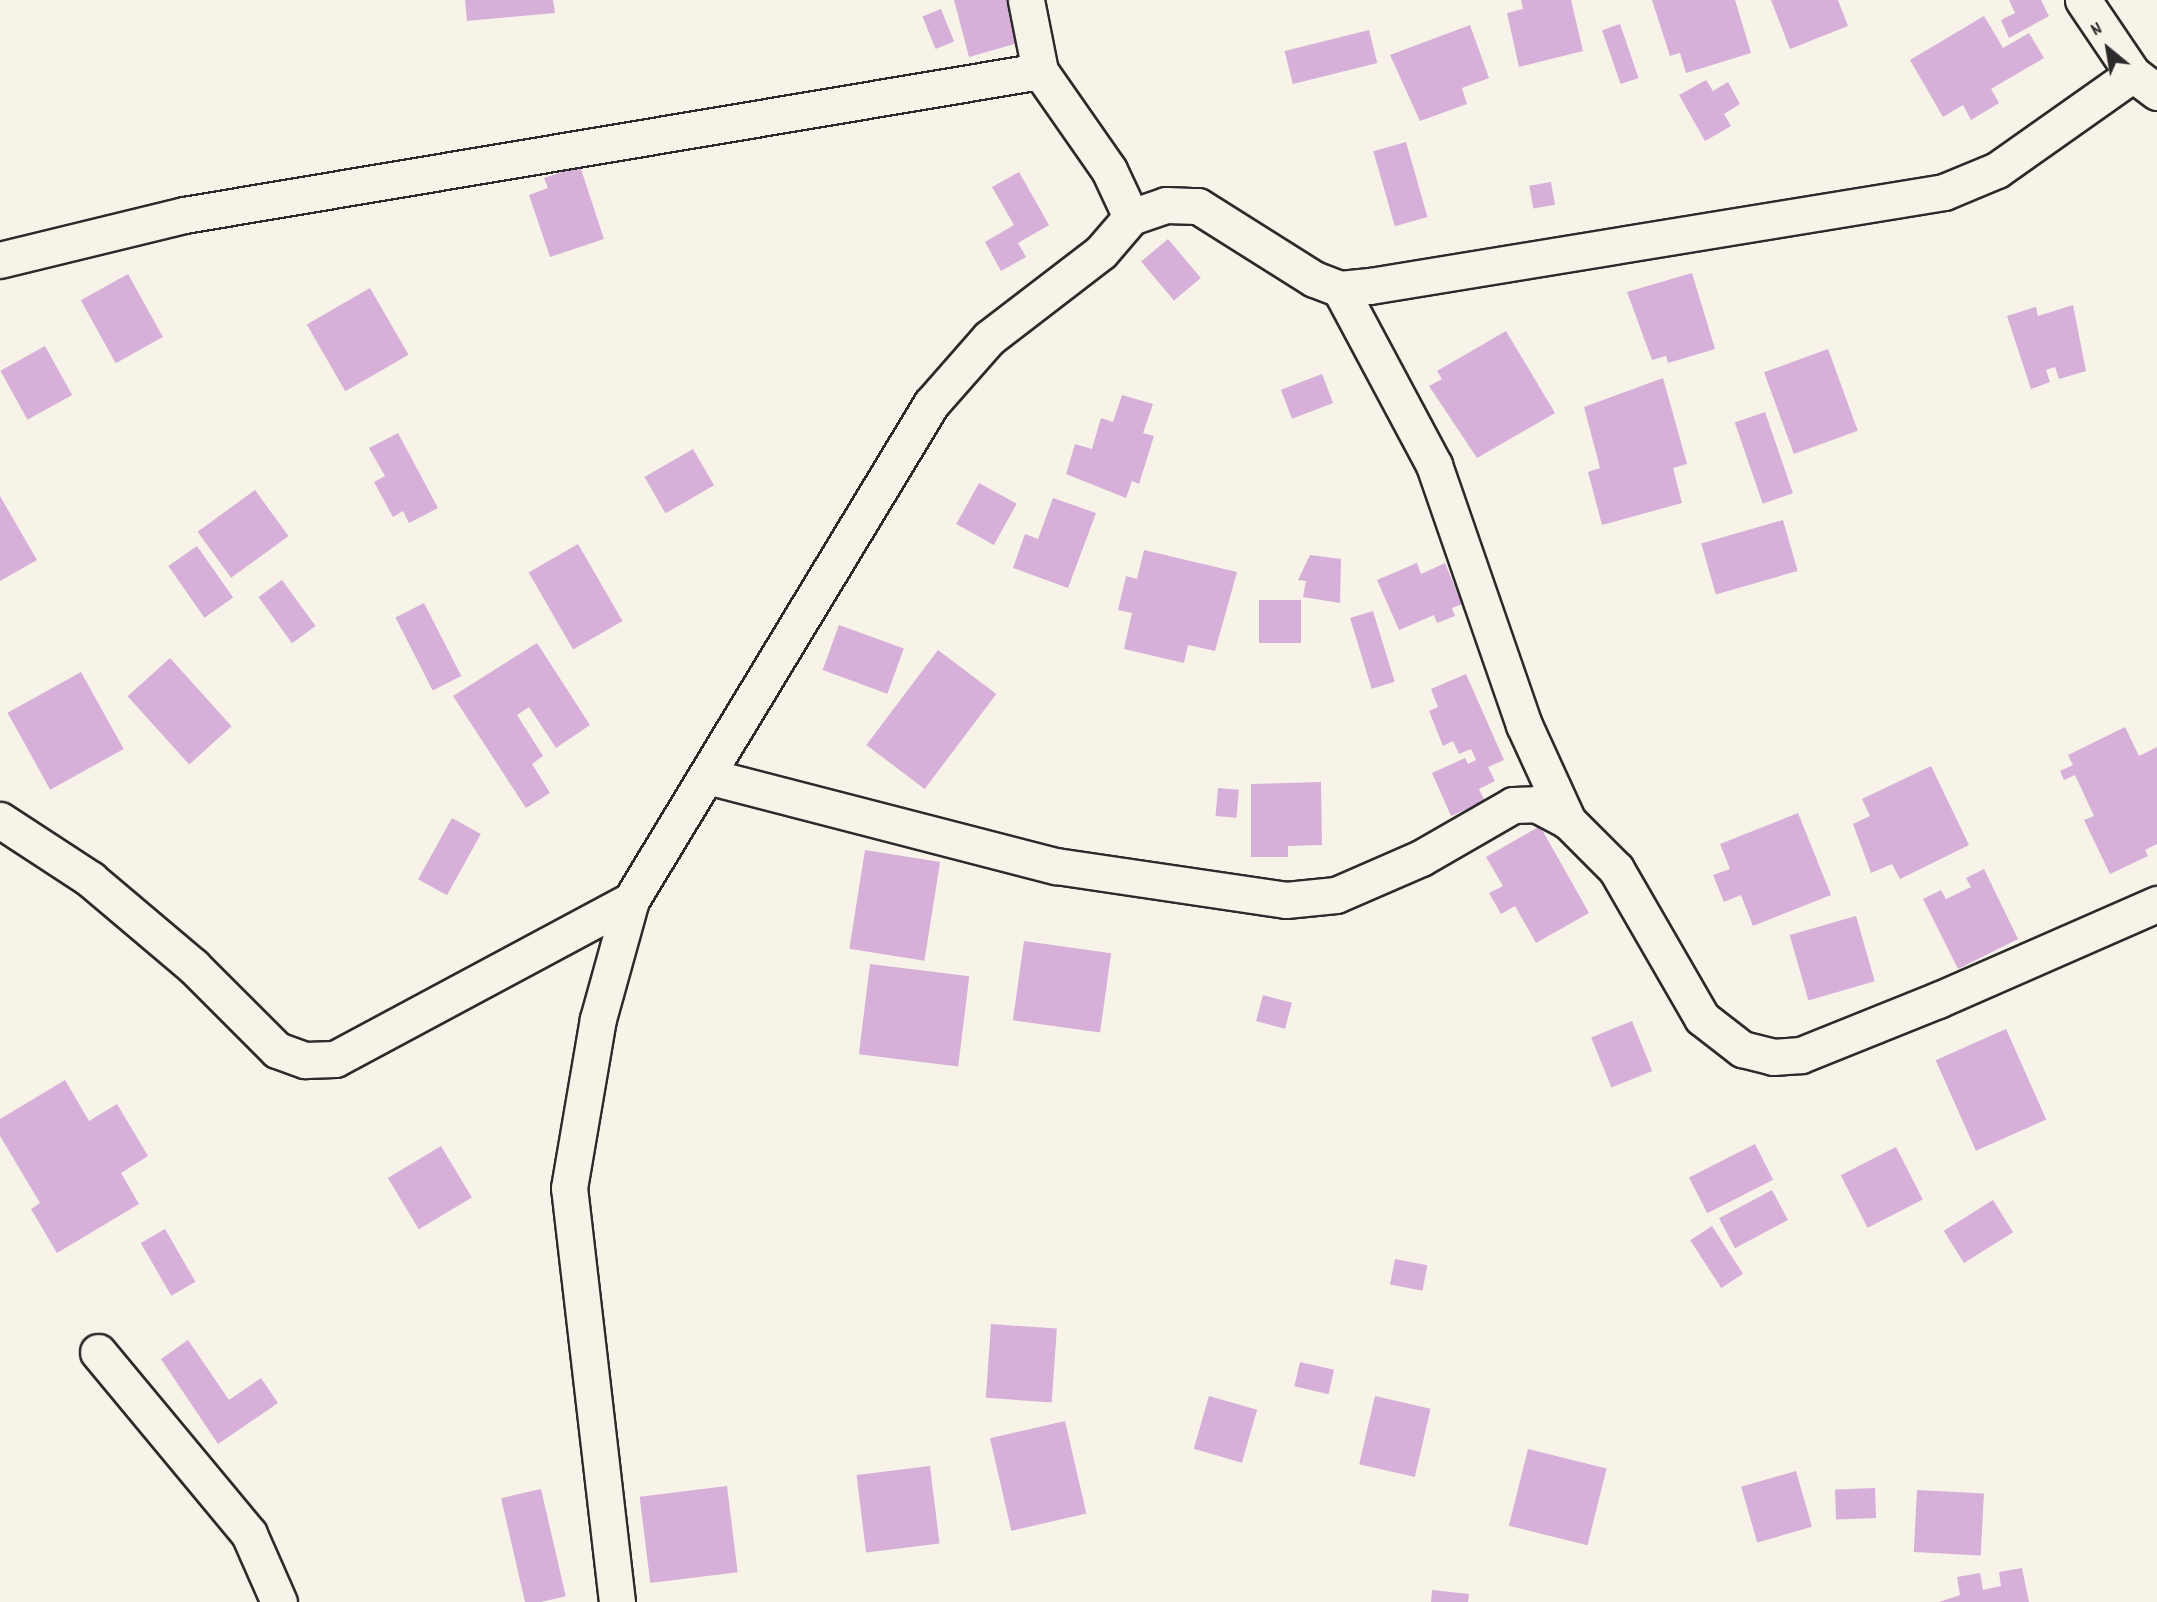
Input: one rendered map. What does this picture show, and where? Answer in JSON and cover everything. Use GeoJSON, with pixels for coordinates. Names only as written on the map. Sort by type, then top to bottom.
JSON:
{"type":"FeatureCollection","features":[{"type":"Feature","properties":{"kind":"street"},"geometry":{"type":"LineString","coordinates":[[1026,0],[1040,71],[1109,170],[1131,216]]}},
{"type":"Feature","properties":{"kind":"street"},"geometry":{"type":"LineString","coordinates":[[617,1602],[569,1188],[598,1019],[631,900],[931,404],[989,338],[1101,252],[1131,216],[1166,205],[1198,206],[1314,279],[1340,289],[1944,192],[1997,170],[2145,83],[2083,0]]}},
{"type":"Feature","properties":{"kind":"street"},"geometry":{"type":"LineString","coordinates":[[0,260],[184,215],[1040,71]]}},
{"type":"Feature","properties":{"kind":"street"},"geometry":{"type":"LineString","coordinates":[[1340,289],[1434,465],[1524,725],[1568,821]]}},
{"type":"Feature","properties":{"kind":"street"},"geometry":{"type":"LineString","coordinates":[[707,776],[1056,866],[1286,900],[1336,895],[1421,858],[1513,805],[1536,804],[1568,821],[1616,869],[1702,1018],[1742,1049],[1773,1057],[1801,1055],[1938,1000],[2157,904]]}},
{"type":"Feature","properties":{"kind":"street"},"geometry":{"type":"LineString","coordinates":[[0,820],[90,878],[193,966],[277,1050],[305,1060],[335,1059],[631,900]]}},
{"type":"Feature","properties":{"kind":"street"},"geometry":{"type":"LineString","coordinates":[[98,1352],[249,1534],[279,1602]]}},
{"type":"Feature","properties":{"kind":"building"},"geometry":{"type":"Polygon","coordinates":[[[465,0],[553,0],[555,13],[467,21],[465,0]]]}},
{"type":"Feature","properties":{"kind":"building"},"geometry":{"type":"Polygon","coordinates":[[[954,0],[1018,0],[1029,40],[969,57],[954,0]]]}},
{"type":"Feature","properties":{"kind":"building"},"geometry":{"type":"Polygon","coordinates":[[[1521,0],[1571,0],[1583,51],[1519,67],[1507,13],[1523,9],[1521,0]]]}},
{"type":"Feature","properties":{"kind":"building"},"geometry":{"type":"Polygon","coordinates":[[[1652,0],[1735,0],[1751,53],[1686,73],[1680,53],[1670,56],[1652,0]]]}},
{"type":"Feature","properties":{"kind":"building"},"geometry":{"type":"Polygon","coordinates":[[[1771,0],[1838,0],[1848,26],[1790,49],[1771,0]]]}},
{"type":"Feature","properties":{"kind":"building"},"geometry":{"type":"Polygon","coordinates":[[[2009,0],[2041,0],[2049,16],[2009,38],[2001,20],[2015,13],[2009,0]]]}},
{"type":"Feature","properties":{"kind":"building"},"geometry":{"type":"Polygon","coordinates":[[[941,9],[954,41],[936,49],[922,16],[941,9]]]}},
{"type":"Feature","properties":{"kind":"building"},"geometry":{"type":"Polygon","coordinates":[[[1984,16],[2003,48],[2029,33],[2044,58],[1991,89],[1999,103],[1971,120],[1963,105],[1943,117],[1910,60],[1984,16]]]}},
{"type":"Feature","properties":{"kind":"building"},"geometry":{"type":"Polygon","coordinates":[[[1620,24],[1639,78],[1621,84],[1602,30],[1620,24]]]}},
{"type":"Feature","properties":{"kind":"building"},"geometry":{"type":"Polygon","coordinates":[[[1470,25],[1489,78],[1462,88],[1467,104],[1420,121],[1390,55],[1470,25]]]}},
{"type":"Feature","properties":{"kind":"building"},"geometry":{"type":"Polygon","coordinates":[[[1369,30],[1377,63],[1293,84],[1285,51],[1369,30]]]}},
{"type":"Feature","properties":{"kind":"building"},"geometry":{"type":"Polygon","coordinates":[[[1706,80],[1713,91],[1728,82],[1740,104],[1724,114],[1731,126],[1705,141],[1679,95],[1706,80]]]}},
{"type":"Feature","properties":{"kind":"building"},"geometry":{"type":"Polygon","coordinates":[[[1406,142],[1427,217],[1395,226],[1373,151],[1406,142]]]}},
{"type":"Feature","properties":{"kind":"building"},"geometry":{"type":"Polygon","coordinates":[[[580,166],[604,239],[550,257],[529,195],[548,188],[544,178],[580,166]]]}},
{"type":"Feature","properties":{"kind":"building"},"geometry":{"type":"Polygon","coordinates":[[[1019,172],[1049,225],[1018,243],[1026,257],[1001,271],[985,242],[1014,225],[992,187],[1019,172]]]}},
{"type":"Feature","properties":{"kind":"building"},"geometry":{"type":"Polygon","coordinates":[[[1551,182],[1555,205],[1533,208],[1529,186],[1551,182]]]}},
{"type":"Feature","properties":{"kind":"building"},"geometry":{"type":"Polygon","coordinates":[[[1168,239],[1201,278],[1174,301],[1141,261],[1168,239]]]}},
{"type":"Feature","properties":{"kind":"building"},"geometry":{"type":"Polygon","coordinates":[[[1692,273],[1715,349],[1668,363],[1666,356],[1652,360],[1627,292],[1692,273]]]}},
{"type":"Feature","properties":{"kind":"building"},"geometry":{"type":"Polygon","coordinates":[[[128,274],[163,337],[116,363],[81,300],[128,274]]]}},
{"type":"Feature","properties":{"kind":"building"},"geometry":{"type":"Polygon","coordinates":[[[370,288],[408,355],[345,391],[307,324],[370,288]]]}},
{"type":"Feature","properties":{"kind":"building"},"geometry":{"type":"Polygon","coordinates":[[[2073,305],[2086,371],[2059,379],[2055,367],[2046,370],[2050,382],[2031,389],[2007,316],[2036,307],[2038,316],[2073,305]]]}},
{"type":"Feature","properties":{"kind":"building"},"geometry":{"type":"Polygon","coordinates":[[[1506,331],[1555,413],[1477,458],[1429,386],[1442,379],[1437,371],[1506,331]]]}},
{"type":"Feature","properties":{"kind":"building"},"geometry":{"type":"Polygon","coordinates":[[[45,346],[72,395],[28,420],[0,371],[45,346]]]}},
{"type":"Feature","properties":{"kind":"building"},"geometry":{"type":"Polygon","coordinates":[[[1828,349],[1858,431],[1794,454],[1764,372],[1828,349]]]}},
{"type":"Feature","properties":{"kind":"building"},"geometry":{"type":"Polygon","coordinates":[[[1322,374],[1333,403],[1292,419],[1281,390],[1322,374]]]}},
{"type":"Feature","properties":{"kind":"building"},"geometry":{"type":"Polygon","coordinates":[[[1663,378],[1687,464],[1673,468],[1682,503],[1602,525],[1588,472],[1600,468],[1584,407],[1663,378]]]}},
{"type":"Feature","properties":{"kind":"building"},"geometry":{"type":"Polygon","coordinates":[[[1122,395],[1153,404],[1143,433],[1154,436],[1139,484],[1132,481],[1126,498],[1066,474],[1075,444],[1092,449],[1101,418],[1113,422],[1122,395]]]}},
{"type":"Feature","properties":{"kind":"building"},"geometry":{"type":"Polygon","coordinates":[[[1765,412],[1793,493],[1763,504],[1735,422],[1765,412]]]}},
{"type":"Feature","properties":{"kind":"building"},"geometry":{"type":"Polygon","coordinates":[[[398,433],[438,508],[409,523],[403,511],[393,517],[374,482],[385,476],[369,448],[398,433]]]}},
{"type":"Feature","properties":{"kind":"building"},"geometry":{"type":"Polygon","coordinates":[[[693,449],[714,485],[666,513],[645,477],[693,449]]]}},
{"type":"Feature","properties":{"kind":"building"},"geometry":{"type":"Polygon","coordinates":[[[979,483],[1017,504],[994,545],[956,524],[979,483]]]}},
{"type":"Feature","properties":{"kind":"building"},"geometry":{"type":"Polygon","coordinates":[[[255,490],[289,536],[231,578],[198,532],[255,490]]]}},
{"type":"Feature","properties":{"kind":"building"},"geometry":{"type":"Polygon","coordinates":[[[0,496],[37,560],[0,581],[0,496]]]}},
{"type":"Feature","properties":{"kind":"building"},"geometry":{"type":"Polygon","coordinates":[[[1053,498],[1096,513],[1068,588],[1013,568],[1025,534],[1038,539],[1053,498]]]}},
{"type":"Feature","properties":{"kind":"building"},"geometry":{"type":"Polygon","coordinates":[[[1783,520],[1798,571],[1716,594],[1701,543],[1783,520]]]}},
{"type":"Feature","properties":{"kind":"building"},"geometry":{"type":"Polygon","coordinates":[[[578,544],[622,621],[573,650],[529,572],[578,544]]]}},
{"type":"Feature","properties":{"kind":"building"},"geometry":{"type":"Polygon","coordinates":[[[197,546],[233,598],[204,618],[168,566],[197,546]]]}},
{"type":"Feature","properties":{"kind":"building"},"geometry":{"type":"Polygon","coordinates":[[[1144,550],[1237,572],[1215,651],[1188,645],[1184,663],[1124,649],[1132,613],[1118,610],[1126,576],[1137,579],[1144,550]]]}},
{"type":"Feature","properties":{"kind":"building"},"geometry":{"type":"Polygon","coordinates":[[[1310,555],[1341,559],[1340,603],[1303,597],[1306,581],[1298,580],[1310,555]]]}},
{"type":"Feature","properties":{"kind":"building"},"geometry":{"type":"Polygon","coordinates":[[[1417,563],[1421,574],[1445,563],[1462,604],[1452,608],[1455,616],[1437,623],[1434,615],[1399,630],[1377,580],[1417,563]]]}},
{"type":"Feature","properties":{"kind":"building"},"geometry":{"type":"Polygon","coordinates":[[[282,580],[316,626],[292,643],[259,597],[282,580]]]}},
{"type":"Feature","properties":{"kind":"building"},"geometry":{"type":"Polygon","coordinates":[[[1259,600],[1301,600],[1301,643],[1259,643],[1259,600]]]}},
{"type":"Feature","properties":{"kind":"building"},"geometry":{"type":"Polygon","coordinates":[[[424,603],[461,676],[433,691],[395,618],[424,603]]]}},
{"type":"Feature","properties":{"kind":"building"},"geometry":{"type":"Polygon","coordinates":[[[1373,611],[1395,682],[1372,689],[1350,618],[1373,611]]]}},
{"type":"Feature","properties":{"kind":"building"},"geometry":{"type":"Polygon","coordinates":[[[839,625],[904,649],[887,694],[823,670],[839,625]]]}},
{"type":"Feature","properties":{"kind":"building"},"geometry":{"type":"Polygon","coordinates":[[[537,643],[590,725],[556,748],[529,707],[517,715],[543,756],[532,764],[550,793],[526,808],[453,696],[537,643]]]}},
{"type":"Feature","properties":{"kind":"building"},"geometry":{"type":"Polygon","coordinates":[[[938,650],[996,694],[925,789],[866,745],[938,650]]]}},
{"type":"Feature","properties":{"kind":"building"},"geometry":{"type":"Polygon","coordinates":[[[170,658],[232,726],[189,765],[128,696],[170,658]]]}},
{"type":"Feature","properties":{"kind":"building"},"geometry":{"type":"Polygon","coordinates":[[[81,672],[124,749],[50,790],[8,713],[81,672]]]}},
{"type":"Feature","properties":{"kind":"building"},"geometry":{"type":"Polygon","coordinates":[[[1466,674],[1504,760],[1488,767],[1495,781],[1479,789],[1485,801],[1451,816],[1432,773],[1465,758],[1468,764],[1476,760],[1471,749],[1459,754],[1453,741],[1443,746],[1429,711],[1438,707],[1431,689],[1466,674]]]}},
{"type":"Feature","properties":{"kind":"building"},"geometry":{"type":"Polygon","coordinates":[[[2125,727],[2139,756],[2157,747],[2157,844],[2145,850],[2148,856],[2110,874],[2084,820],[2094,816],[2075,775],[2064,780],[2060,771],[2073,765],[2068,755],[2125,727]]]}},
{"type":"Feature","properties":{"kind":"building"},"geometry":{"type":"Polygon","coordinates":[[[1931,766],[1969,845],[1900,879],[1892,864],[1871,873],[1853,824],[1870,816],[1862,799],[1931,766]]]}},
{"type":"Feature","properties":{"kind":"building"},"geometry":{"type":"Polygon","coordinates":[[[1321,782],[1322,845],[1288,846],[1288,857],[1251,857],[1251,784],[1321,782]]]}},
{"type":"Feature","properties":{"kind":"building"},"geometry":{"type":"Polygon","coordinates":[[[1218,788],[1239,790],[1236,818],[1216,816],[1218,788]]]}},
{"type":"Feature","properties":{"kind":"building"},"geometry":{"type":"Polygon","coordinates":[[[1798,813],[1831,895],[1753,926],[1741,895],[1724,902],[1713,875],[1730,869],[1720,844],[1798,813]]]}},
{"type":"Feature","properties":{"kind":"building"},"geometry":{"type":"Polygon","coordinates":[[[452,818],[481,834],[447,895],[418,879],[452,818]]]}},
{"type":"Feature","properties":{"kind":"building"},"geometry":{"type":"Polygon","coordinates":[[[1540,826],[1589,913],[1536,943],[1515,906],[1501,914],[1489,893],[1503,886],[1486,857],[1540,826]]]}},
{"type":"Feature","properties":{"kind":"building"},"geometry":{"type":"Polygon","coordinates":[[[865,850],[940,862],[924,961],[849,949],[865,850]]]}},
{"type":"Feature","properties":{"kind":"building"},"geometry":{"type":"Polygon","coordinates":[[[1984,869],[2018,939],[1958,969],[1923,899],[1941,890],[1946,899],[1971,887],[1966,878],[1984,869]]]}},
{"type":"Feature","properties":{"kind":"building"},"geometry":{"type":"Polygon","coordinates":[[[1856,916],[1875,981],[1808,1000],[1790,935],[1856,916]]]}},
{"type":"Feature","properties":{"kind":"building"},"geometry":{"type":"Polygon","coordinates":[[[1024,941],[1111,953],[1100,1032],[1013,1020],[1024,941]]]}},
{"type":"Feature","properties":{"kind":"building"},"geometry":{"type":"Polygon","coordinates":[[[870,964],[969,976],[958,1067],[859,1054],[870,964]]]}},
{"type":"Feature","properties":{"kind":"building"},"geometry":{"type":"Polygon","coordinates":[[[1263,995],[1292,1003],[1285,1029],[1256,1021],[1263,995]]]}},
{"type":"Feature","properties":{"kind":"building"},"geometry":{"type":"Polygon","coordinates":[[[1632,1021],[1652,1071],[1611,1088],[1591,1037],[1632,1021]]]}},
{"type":"Feature","properties":{"kind":"building"},"geometry":{"type":"Polygon","coordinates":[[[2006,1029],[2046,1119],[1976,1151],[1936,1060],[2006,1029]]]}},
{"type":"Feature","properties":{"kind":"building"},"geometry":{"type":"Polygon","coordinates":[[[65,1080],[89,1121],[117,1104],[148,1156],[121,1173],[139,1204],[57,1253],[31,1209],[40,1203],[0,1136],[0,1119],[65,1080]]]}},
{"type":"Feature","properties":{"kind":"building"},"geometry":{"type":"Polygon","coordinates":[[[1755,1144],[1773,1180],[1707,1213],[1689,1178],[1755,1144]]]}},
{"type":"Feature","properties":{"kind":"building"},"geometry":{"type":"Polygon","coordinates":[[[441,1146],[472,1197],[419,1229],[388,1178],[441,1146]]]}},
{"type":"Feature","properties":{"kind":"building"},"geometry":{"type":"Polygon","coordinates":[[[1896,1147],[1923,1200],[1868,1228],[1841,1175],[1896,1147]]]}},
{"type":"Feature","properties":{"kind":"building"},"geometry":{"type":"Polygon","coordinates":[[[1772,1190],[1788,1220],[1735,1248],[1719,1218],[1772,1190]]]}},
{"type":"Feature","properties":{"kind":"building"},"geometry":{"type":"Polygon","coordinates":[[[1993,1200],[2013,1232],[1964,1263],[1944,1231],[1993,1200]]]}},
{"type":"Feature","properties":{"kind":"building"},"geometry":{"type":"Polygon","coordinates":[[[1712,1226],[1743,1274],[1721,1288],[1690,1240],[1712,1226]]]}},
{"type":"Feature","properties":{"kind":"building"},"geometry":{"type":"Polygon","coordinates":[[[165,1229],[196,1282],[171,1296],[141,1243],[165,1229]]]}},
{"type":"Feature","properties":{"kind":"building"},"geometry":{"type":"Polygon","coordinates":[[[1395,1259],[1427,1265],[1422,1291],[1390,1285],[1395,1259]]]}},
{"type":"Feature","properties":{"kind":"building"},"geometry":{"type":"Polygon","coordinates":[[[991,1324],[1057,1329],[1052,1402],[986,1398],[991,1324]]]}},
{"type":"Feature","properties":{"kind":"building"},"geometry":{"type":"Polygon","coordinates":[[[188,1340],[229,1400],[261,1378],[278,1403],[218,1444],[161,1359],[188,1340]]]}},
{"type":"Feature","properties":{"kind":"building"},"geometry":{"type":"Polygon","coordinates":[[[1300,1362],[1334,1370],[1328,1394],[1294,1386],[1300,1362]]]}},
{"type":"Feature","properties":{"kind":"building"},"geometry":{"type":"Polygon","coordinates":[[[1209,1396],[1257,1410],[1242,1463],[1194,1449],[1209,1396]]]}},
{"type":"Feature","properties":{"kind":"building"},"geometry":{"type":"Polygon","coordinates":[[[1375,1396],[1431,1409],[1415,1477],[1359,1464],[1375,1396]]]}},
{"type":"Feature","properties":{"kind":"building"},"geometry":{"type":"Polygon","coordinates":[[[1065,1421],[1086,1514],[1011,1531],[990,1438],[1065,1421]]]}},
{"type":"Feature","properties":{"kind":"building"},"geometry":{"type":"Polygon","coordinates":[[[1528,1449],[1607,1469],[1587,1545],[1509,1526],[1528,1449]]]}},
{"type":"Feature","properties":{"kind":"building"},"geometry":{"type":"Polygon","coordinates":[[[930,1466],[940,1543],[866,1552],[857,1475],[930,1466]]]}},
{"type":"Feature","properties":{"kind":"building"},"geometry":{"type":"Polygon","coordinates":[[[1796,1471],[1812,1527],[1757,1542],[1741,1487],[1796,1471]]]}},
{"type":"Feature","properties":{"kind":"building"},"geometry":{"type":"Polygon","coordinates":[[[727,1486],[738,1572],[650,1583],[640,1497],[727,1486]]]}},
{"type":"Feature","properties":{"kind":"building"},"geometry":{"type":"Polygon","coordinates":[[[1875,1488],[1876,1518],[1836,1519],[1835,1489],[1875,1488]]]}},
{"type":"Feature","properties":{"kind":"building"},"geometry":{"type":"Polygon","coordinates":[[[541,1489],[566,1596],[541,1602],[525,1602],[501,1498],[541,1489]]]}},
{"type":"Feature","properties":{"kind":"building"},"geometry":{"type":"Polygon","coordinates":[[[1917,1490],[1984,1494],[1981,1555],[1914,1552],[1917,1490]]]}},
{"type":"Feature","properties":{"kind":"building"},"geometry":{"type":"Polygon","coordinates":[[[2022,1568],[2029,1602],[1939,1602],[1960,1595],[1957,1577],[1980,1573],[1983,1590],[2001,1586],[1999,1572],[2022,1568]]]}},
{"type":"Feature","properties":{"kind":"building"},"geometry":{"type":"Polygon","coordinates":[[[1432,1590],[1469,1594],[1468,1602],[1431,1602],[1432,1590]]]}}]}
